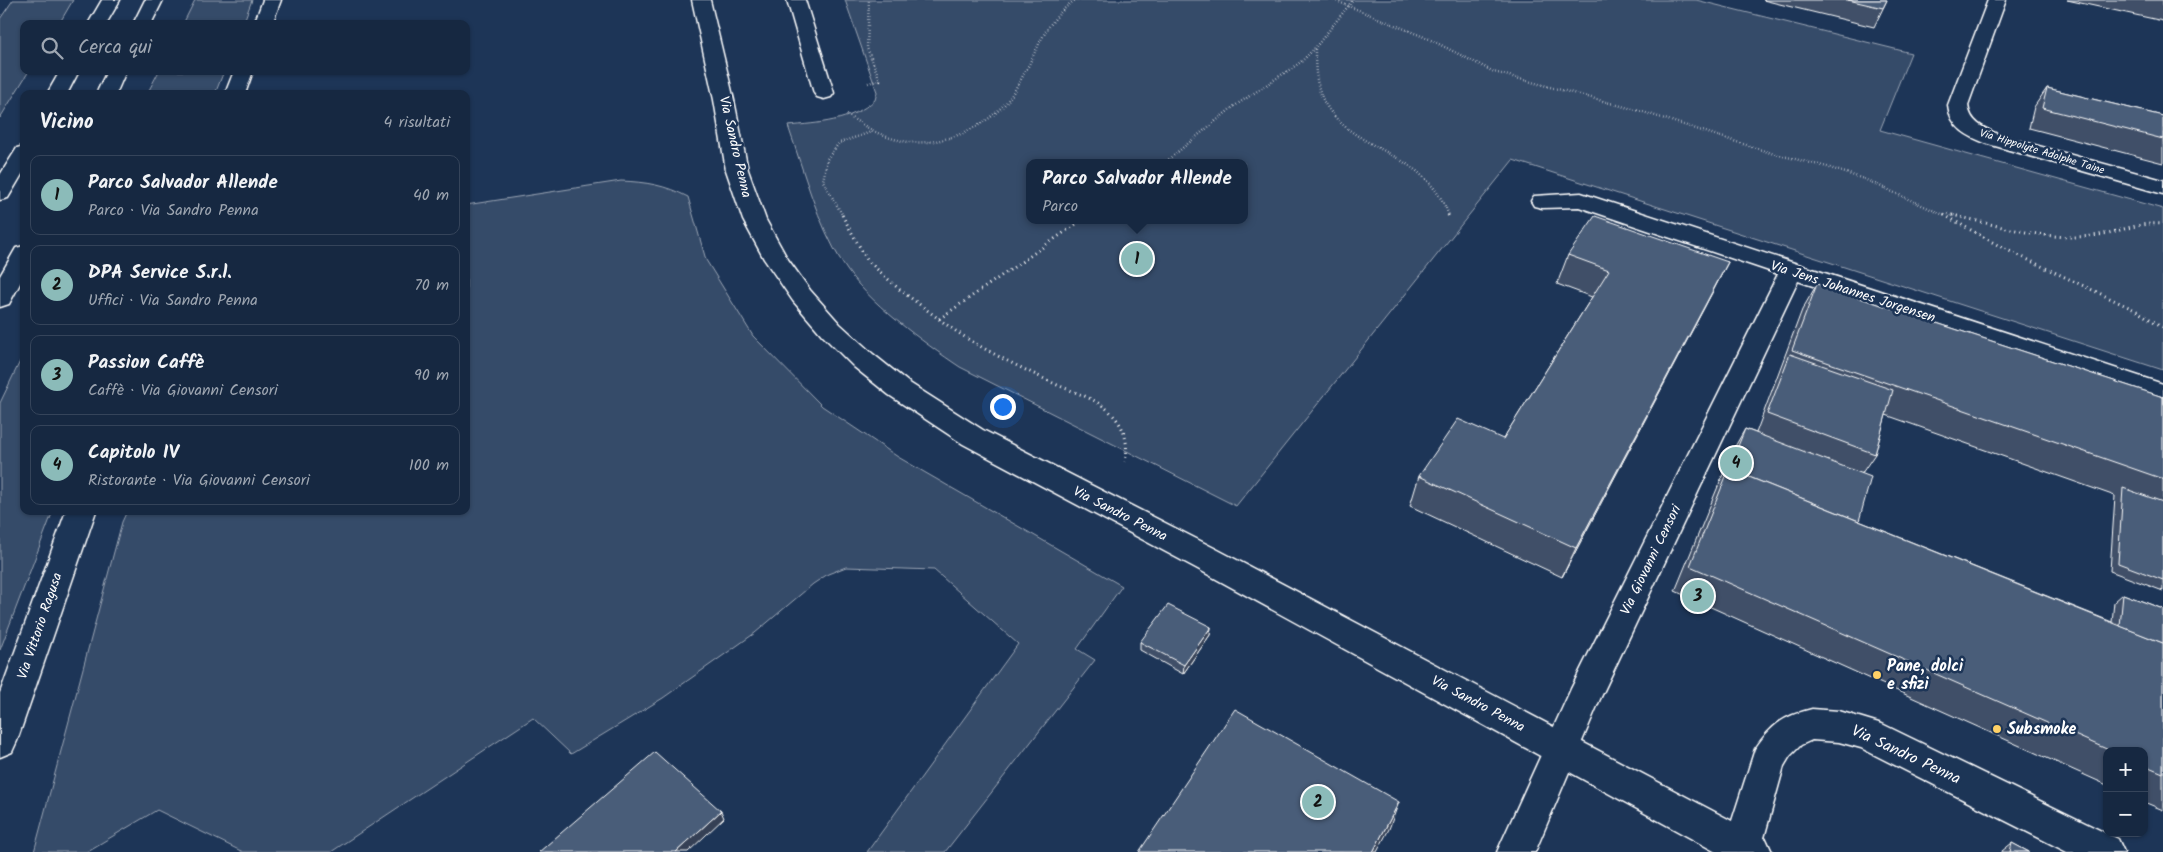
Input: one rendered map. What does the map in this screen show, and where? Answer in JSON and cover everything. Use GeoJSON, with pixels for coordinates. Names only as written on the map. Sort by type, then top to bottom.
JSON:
{"type":"FeatureCollection","features":[{"type":"Feature","properties":{"kind":"main road"},"geometry":{"type":"LineString","coordinates":[[99,20],[111,0]]}},
{"type":"Feature","properties":{"kind":"main road"},"geometry":{"type":"LineString","coordinates":[[144,20],[154,0]]}},
{"type":"Feature","properties":{"kind":"main road"},"geometry":{"type":"LineString","coordinates":[[264,20],[272,0]]}},
{"type":"Feature","properties":{"kind":"main road","name":"Via Sandro Penna"},"geometry":{"type":"LineString","coordinates":[[701,0],[739,178],[753,216],[796,287],[847,346],[874,370],[907,396],[973,437],[1215,563],[1746,850],[1768,760],[1775,746],[1792,730],[1812,723],[1839,725],[1870,735],[2105,852]]}},
{"type":"Feature","properties":{"kind":"main road"},"geometry":{"type":"LineString","coordinates":[[796,0],[824,93]]}},
{"type":"Feature","properties":{"kind":"main road","name":"Via Hippolyte Adolphe Taine"},"geometry":{"type":"LineString","coordinates":[[1997,0],[1958,105],[1957,114],[1964,123],[1972,130],[1995,140],[2163,187]]}},
{"type":"Feature","properties":{"kind":"main road"},"geometry":{"type":"LineString","coordinates":[[59,90],[68,75]]}},
{"type":"Feature","properties":{"kind":"main road"},"geometry":{"type":"LineString","coordinates":[[108,90],[115,75]]}},
{"type":"Feature","properties":{"kind":"main road"},"geometry":{"type":"LineString","coordinates":[[237,90],[242,75]]}},
{"type":"Feature","properties":{"kind":"main road"},"geometry":{"type":"LineString","coordinates":[[0,193],[20,159]]}},
{"type":"Feature","properties":{"kind":"main road","name":"Via Jens Johannes Jorgensen"},"geometry":{"type":"LineString","coordinates":[[1542,201],[1581,200],[2163,394]]}},
{"type":"Feature","properties":{"kind":"main road"},"geometry":{"type":"LineString","coordinates":[[0,299],[20,261]]}},
{"type":"Feature","properties":{"kind":"main road","name":"Via Giovanni Censori"},"geometry":{"type":"LineString","coordinates":[[1516,852],[1583,699],[1791,271]]}},
{"type":"Feature","properties":{"kind":"main road","name":"Via Vittorio Ragusa"},"geometry":{"type":"LineString","coordinates":[[0,741],[80,515]]}},
{"type":"Feature","properties":{"kind":"path"},"geometry":{"type":"LineString","coordinates":[[868,82],[880,80],[868,48],[869,0]]}},
{"type":"Feature","properties":{"kind":"path"},"geometry":{"type":"LineString","coordinates":[[847,115],[874,131],[906,142],[935,141],[972,129],[1003,105],[1026,71],[1049,23],[1064,7],[1075,0]]}},
{"type":"Feature","properties":{"kind":"path"},"geometry":{"type":"LineString","coordinates":[[1334,0],[1429,39],[1494,72],[1640,110],[1771,153],[1827,167],[1864,179],[1941,213],[2003,248],[2135,310],[2163,327]]}},
{"type":"Feature","properties":{"kind":"path"},"geometry":{"type":"LineString","coordinates":[[1169,159],[1233,107],[1301,62],[1315,48],[1352,0]]}},
{"type":"Feature","properties":{"kind":"path"},"geometry":{"type":"LineString","coordinates":[[1315,48],[1319,92],[1329,109],[1363,138],[1425,177],[1443,198],[1449,217]]}},
{"type":"Feature","properties":{"kind":"path"},"geometry":{"type":"LineString","coordinates":[[874,131],[840,144],[826,159],[823,181],[867,260],[900,290],[960,336],[1017,366],[1109,409],[1125,430],[1129,449],[1125,462]]}},
{"type":"Feature","properties":{"kind":"path"},"geometry":{"type":"LineString","coordinates":[[1941,213],[2026,232],[2065,236],[2092,236],[2146,223],[2163,224]]}},
{"type":"Feature","properties":{"kind":"path"},"geometry":{"type":"LineString","coordinates":[[939,319],[1076,224]]}},
{"type":"Feature","properties":{"kind":"shaded area"},"geometry":{"type":"Polygon","coordinates":[[[13,0],[73,0],[61,20],[20,20],[20,75],[27,75],[0,118],[0,19],[13,0]]]}},
{"type":"Feature","properties":{"kind":"shaded area"},"geometry":{"type":"Polygon","coordinates":[[[195,0],[252,0],[244,20],[185,20],[195,0]]]}},
{"type":"Feature","properties":{"kind":"shaded area"},"geometry":{"type":"Polygon","coordinates":[[[845,0],[1696,0],[1911,53],[1880,130],[2163,209],[2163,370],[1513,160],[1236,506],[960,367],[881,307],[853,278],[834,248],[818,214],[788,126],[823,122],[845,117],[875,100],[877,92],[845,0]]]}},
{"type":"Feature","properties":{"kind":"shaded area"},"geometry":{"type":"Polygon","coordinates":[[[157,75],[222,75],[217,90],[149,90],[157,75]]]}},
{"type":"Feature","properties":{"kind":"shaded area"},"geometry":{"type":"Polygon","coordinates":[[[621,181],[655,185],[688,197],[706,260],[753,336],[822,406],[898,457],[1122,586],[1077,649],[1095,660],[945,852],[867,852],[1018,644],[934,570],[846,567],[828,574],[813,584],[755,633],[663,698],[571,754],[533,718],[331,852],[243,852],[157,810],[86,852],[34,852],[125,515],[470,515],[470,204],[621,181]]]}},
{"type":"Feature","properties":{"kind":"shaded area"},"geometry":{"type":"Polygon","coordinates":[[[20,361],[20,515],[51,515],[0,650],[0,403],[20,361]]]}},
{"type":"Feature","properties":{"kind":"building"},"geometry":{"type":"Polygon","coordinates":[[[1848,0],[1887,0],[1883,8],[1848,0]]]}},
{"type":"Feature","properties":{"kind":"building"},"geometry":{"type":"Polygon","coordinates":[[[2047,88],[2163,116],[2163,139],[2042,108],[2047,88]]]}},
{"type":"Feature","properties":{"kind":"building"},"geometry":{"type":"Polygon","coordinates":[[[1595,216],[1728,262],[1576,548],[1419,476],[1458,419],[1503,439],[1609,270],[1568,255],[1595,216]]]}},
{"type":"Feature","properties":{"kind":"building"},"geometry":{"type":"Polygon","coordinates":[[[1817,284],[2163,397],[2163,479],[1792,350],[1817,284]]]}},
{"type":"Feature","properties":{"kind":"building"},"geometry":{"type":"Polygon","coordinates":[[[1790,354],[1893,390],[1875,454],[1767,414],[1790,354]]]}},
{"type":"Feature","properties":{"kind":"building"},"geometry":{"type":"Polygon","coordinates":[[[1745,429],[1871,477],[1859,521],[1729,469],[1727,473],[1745,429]]]}},
{"type":"Feature","properties":{"kind":"building"},"geometry":{"type":"Polygon","coordinates":[[[1729,469],[2163,643],[2163,773],[2148,767],[2148,747],[2103,747],[1690,566],[1729,469]]]}},
{"type":"Feature","properties":{"kind":"building"},"geometry":{"type":"Polygon","coordinates":[[[2123,488],[2163,502],[2163,580],[2118,563],[2123,488]]]}},
{"type":"Feature","properties":{"kind":"building"},"geometry":{"type":"Polygon","coordinates":[[[2123,594],[2163,609],[2163,643],[2120,626],[2123,594]]]}},
{"type":"Feature","properties":{"kind":"building"},"geometry":{"type":"Polygon","coordinates":[[[1168,605],[1211,627],[1184,665],[1140,642],[1168,605]]]}},
{"type":"Feature","properties":{"kind":"building"},"geometry":{"type":"Polygon","coordinates":[[[1235,709],[1399,802],[1373,852],[1139,852],[1235,709]]]}},
{"type":"Feature","properties":{"kind":"building"},"geometry":{"type":"Polygon","coordinates":[[[655,752],[721,811],[676,852],[539,852],[655,752]]]}},
{"type":"Feature","properties":{"kind":"building"},"geometry":{"type":"Polygon","coordinates":[[[2012,843],[2029,852],[2010,852],[2012,843]]]}},
{"type":"Feature","properties":{"kind":"place","name":"Parco Salvador Allende"},"geometry":{"type":"Point","coordinates":[1137,259]}},
{"type":"Feature","properties":{"kind":"place","name":"Capitolo IV"},"geometry":{"type":"Point","coordinates":[1736,463]}},
{"type":"Feature","properties":{"kind":"place","name":"Passion Caffè"},"geometry":{"type":"Point","coordinates":[1698,596]}},
{"type":"Feature","properties":{"kind":"place","name":"Pane, dolci e sfizi"},"geometry":{"type":"Point","coordinates":[1877,675]}},
{"type":"Feature","properties":{"kind":"place","name":"Subsmoke"},"geometry":{"type":"Point","coordinates":[1997,729]}},
{"type":"Feature","properties":{"kind":"place","name":"DPA Service S.r.l."},"geometry":{"type":"Point","coordinates":[1318,802]}}]}
